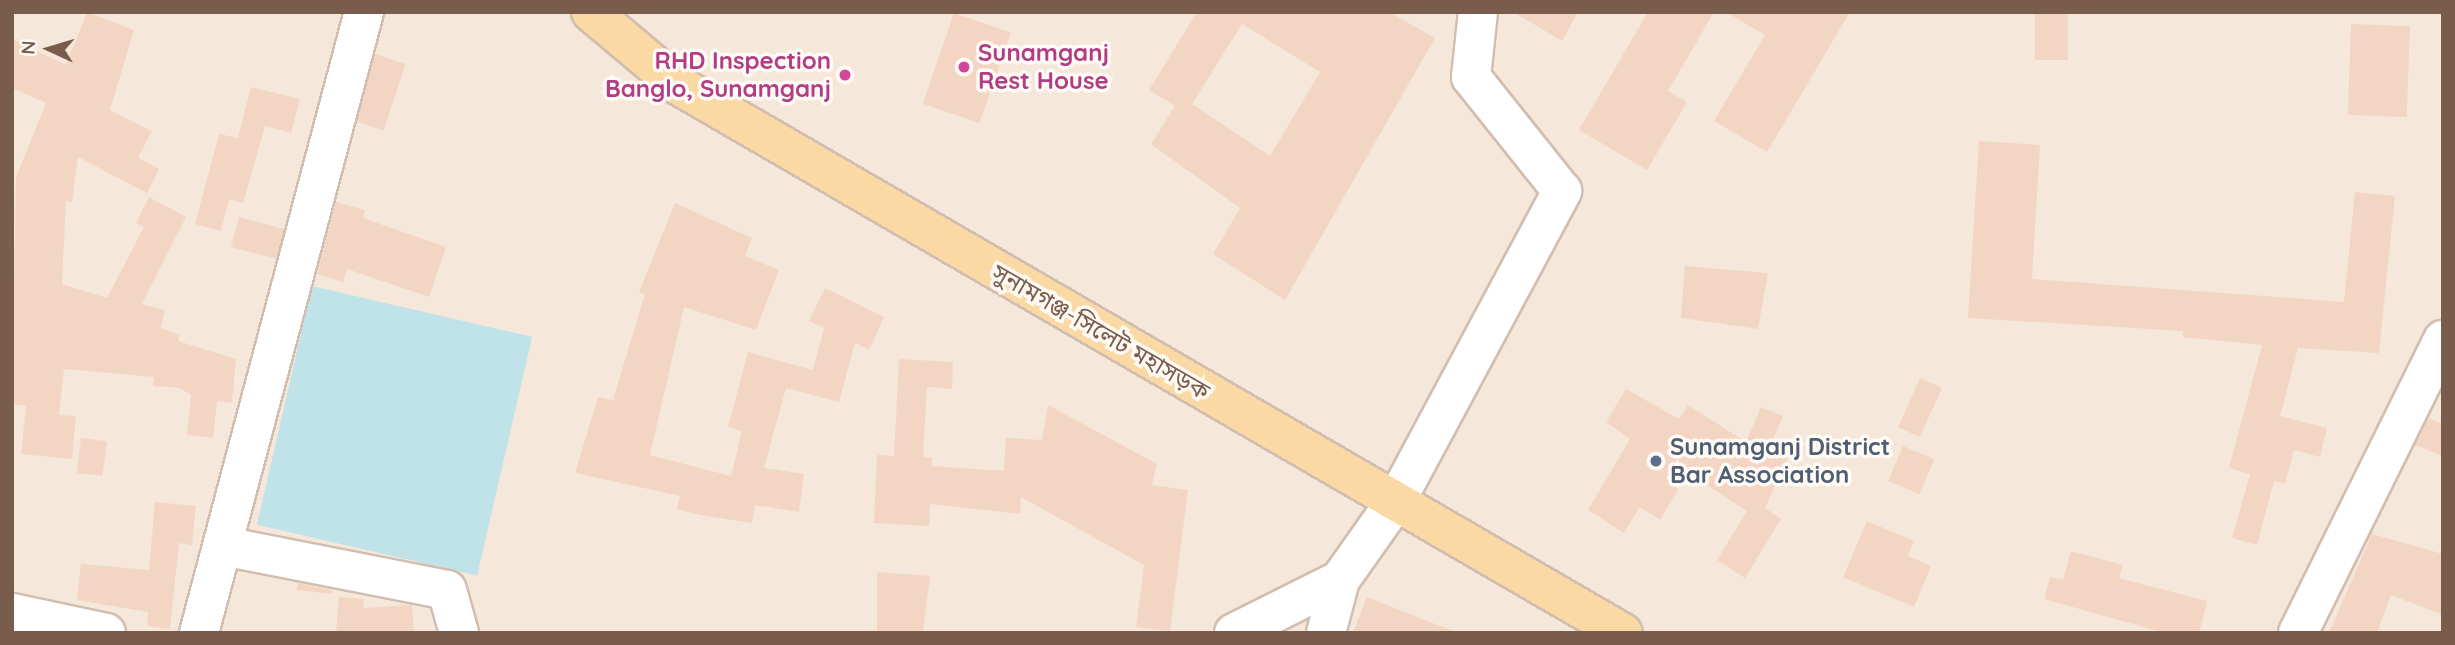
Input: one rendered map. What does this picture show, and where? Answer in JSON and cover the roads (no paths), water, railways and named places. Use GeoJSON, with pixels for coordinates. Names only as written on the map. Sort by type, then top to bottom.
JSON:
{"type":"FeatureCollection","features":[{"type":"Feature","properties":{"kind":"main road","name":"সুনামগঞ্জ-সিলেট মহাসড়ক"},"geometry":{"type":"LineString","coordinates":[[591,12],[678,85],[1623,633]]}},
{"type":"Feature","properties":{"kind":"street"},"geometry":{"type":"LineString","coordinates":[[199,633],[364,12]]}},
{"type":"Feature","properties":{"kind":"street"},"geometry":{"type":"LineString","coordinates":[[1326,633],[1340,580],[1396,501],[1562,191],[1471,77],[1478,12]]}},
{"type":"Feature","properties":{"kind":"street"},"geometry":{"type":"LineString","coordinates":[[2298,633],[2443,340]]}},
{"type":"Feature","properties":{"kind":"street"},"geometry":{"type":"LineString","coordinates":[[223,546],[447,590],[459,633]]}},
{"type":"Feature","properties":{"kind":"street"},"geometry":{"type":"LineString","coordinates":[[1234,633],[1340,580]]}},
{"type":"Feature","properties":{"kind":"street"},"geometry":{"type":"LineString","coordinates":[[12,613],[106,633]]}},
{"type":"Feature","properties":{"kind":"water"},"geometry":{"type":"Polygon","coordinates":[[[312,286],[532,337],[477,576],[257,525],[312,286]]]}},
{"type":"Feature","properties":{"kind":"place","name":"Sunamganj Rest House"},"geometry":{"type":"Point","coordinates":[964,67]}},
{"type":"Feature","properties":{"kind":"place","name":"RHD Inspection Banglo, Sunamganj"},"geometry":{"type":"Point","coordinates":[845,75]}},
{"type":"Feature","properties":{"kind":"place","name":"Sunamganj District Bar Association"},"geometry":{"type":"Point","coordinates":[1656,461]}}]}
